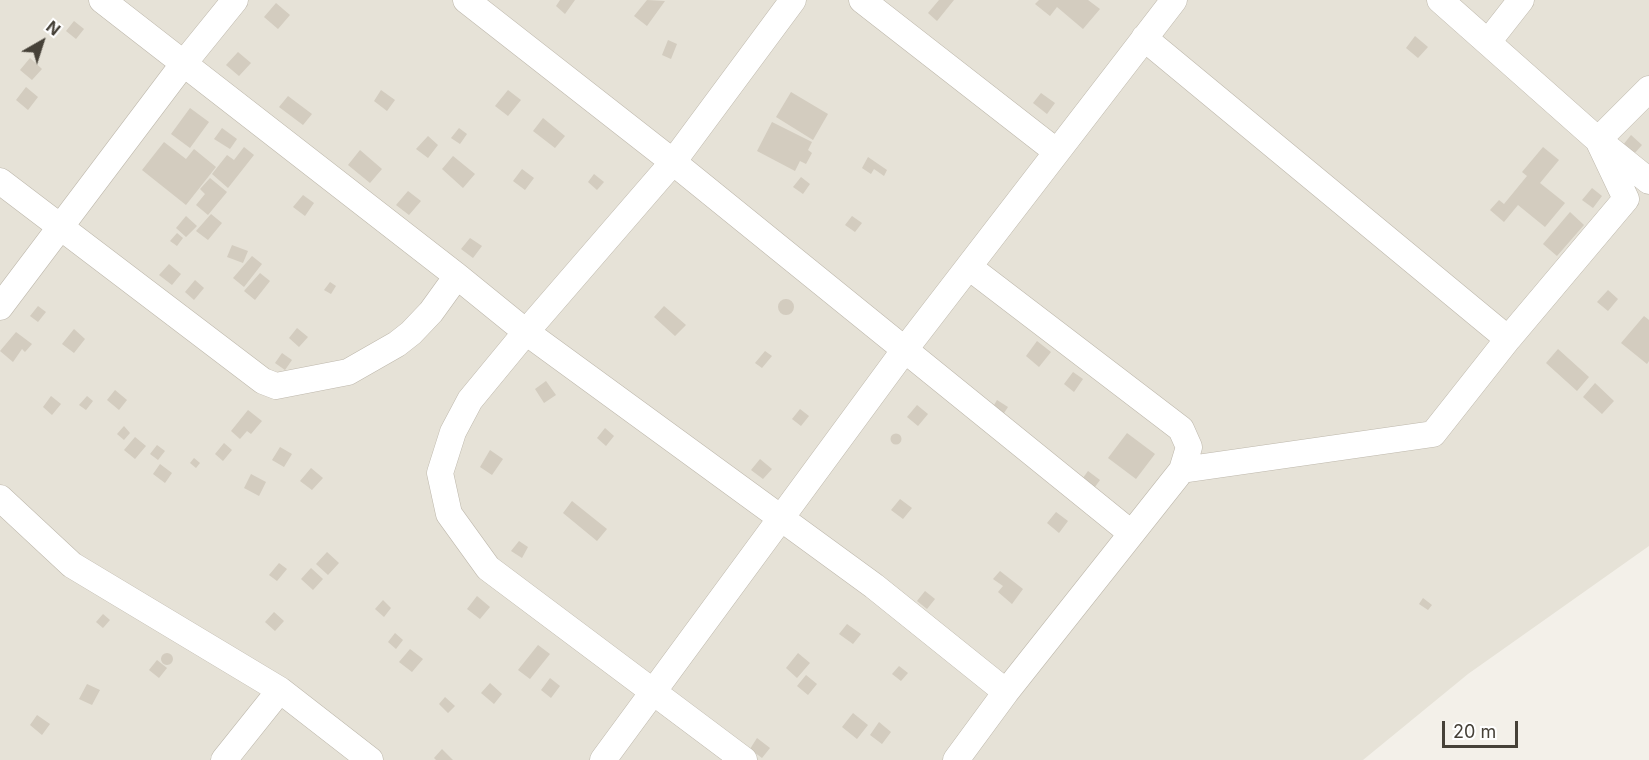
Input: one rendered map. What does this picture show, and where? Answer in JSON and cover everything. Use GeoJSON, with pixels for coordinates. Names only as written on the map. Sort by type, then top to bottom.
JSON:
{"type":"FeatureCollection","features":[{"type":"Feature","properties":{"kind":"street"},"geometry":{"type":"LineString","coordinates":[[102,0],[526,332],[874,586],[1006,692]]}},
{"type":"Feature","properties":{"kind":"street"},"geometry":{"type":"LineString","coordinates":[[0,307],[184,63],[235,0]]}},
{"type":"Feature","properties":{"kind":"street"},"geometry":{"type":"LineString","coordinates":[[466,0],[906,348],[1131,534]]}},
{"type":"Feature","properties":{"kind":"street"},"geometry":{"type":"LineString","coordinates":[[744,760],[488,568],[449,514],[440,473],[453,432],[470,400],[673,162],[793,0]]}},
{"type":"Feature","properties":{"kind":"street"},"geometry":{"type":"LineString","coordinates":[[862,0],[1057,152]]}},
{"type":"Feature","properties":{"kind":"street"},"geometry":{"type":"LineString","coordinates":[[603,760],[906,348],[1174,0]]}},
{"type":"Feature","properties":{"kind":"street"},"geometry":{"type":"LineString","coordinates":[[1440,0],[1598,140],[1649,181]]}},
{"type":"Feature","properties":{"kind":"street"},"geometry":{"type":"LineString","coordinates":[[1488,42],[1521,0]]}},
{"type":"Feature","properties":{"kind":"street"},"geometry":{"type":"LineString","coordinates":[[1144,38],[1508,339]]}},
{"type":"Feature","properties":{"kind":"street"},"geometry":{"type":"LineString","coordinates":[[1598,140],[1649,89]]}},
{"type":"Feature","properties":{"kind":"street"},"geometry":{"type":"LineString","coordinates":[[1182,470],[1433,434],[1508,339],[1626,200],[1598,140]]}},
{"type":"Feature","properties":{"kind":"street"},"geometry":{"type":"LineString","coordinates":[[0,181],[264,381],[276,386],[348,372],[396,344],[411,333],[431,312],[457,276]]}},
{"type":"Feature","properties":{"kind":"street"},"geometry":{"type":"LineString","coordinates":[[956,760],[1006,692],[1182,470],[1189,447],[1181,429],[969,267]]}},
{"type":"Feature","properties":{"kind":"street"},"geometry":{"type":"LineString","coordinates":[[0,498],[72,565],[280,690],[370,760]]}},
{"type":"Feature","properties":{"kind":"street"},"geometry":{"type":"LineString","coordinates":[[224,760],[280,690]]}},
{"type":"Feature","properties":{"kind":"shaded area"},"geometry":{"type":"Polygon","coordinates":[[[0,0],[1649,0],[1649,546],[1468,674],[1363,760],[0,760],[0,0]]]}},
{"type":"Feature","properties":{"kind":"building"},"geometry":{"type":"Polygon","coordinates":[[[560,0],[575,0],[565,14],[556,6],[560,0]]]}},
{"type":"Feature","properties":{"kind":"building"},"geometry":{"type":"Polygon","coordinates":[[[647,0],[665,1],[647,26],[634,16],[647,0]]]}},
{"type":"Feature","properties":{"kind":"building"},"geometry":{"type":"Polygon","coordinates":[[[939,0],[954,0],[937,21],[928,13],[939,0]]]}},
{"type":"Feature","properties":{"kind":"building"},"geometry":{"type":"Polygon","coordinates":[[[1039,0],[1088,0],[1100,9],[1083,29],[1057,7],[1050,16],[1035,4],[1039,0]]]}},
{"type":"Feature","properties":{"kind":"building"},"geometry":{"type":"Polygon","coordinates":[[[276,3],[290,15],[278,29],[264,17],[276,3]]]}},
{"type":"Feature","properties":{"kind":"building"},"geometry":{"type":"Polygon","coordinates":[[[74,21],[84,29],[76,39],[66,31],[74,21]]]}},
{"type":"Feature","properties":{"kind":"building"},"geometry":{"type":"Polygon","coordinates":[[[1415,36],[1428,47],[1418,58],[1406,48],[1415,36]]]}},
{"type":"Feature","properties":{"kind":"building"},"geometry":{"type":"Polygon","coordinates":[[[668,40],[677,44],[671,59],[662,55],[668,40]]]}},
{"type":"Feature","properties":{"kind":"building"},"geometry":{"type":"Polygon","coordinates":[[[238,52],[251,63],[239,76],[226,65],[238,52]]]}},
{"type":"Feature","properties":{"kind":"building"},"geometry":{"type":"Polygon","coordinates":[[[30,58],[42,69],[32,80],[20,70],[30,58]]]}},
{"type":"Feature","properties":{"kind":"building"},"geometry":{"type":"Polygon","coordinates":[[[26,87],[38,97],[28,110],[16,100],[26,87]]]}},
{"type":"Feature","properties":{"kind":"building"},"geometry":{"type":"Polygon","coordinates":[[[381,90],[395,100],[387,111],[374,101],[381,90]]]}},
{"type":"Feature","properties":{"kind":"building"},"geometry":{"type":"Polygon","coordinates":[[[508,90],[521,100],[508,116],[495,106],[508,90]]]}},
{"type":"Feature","properties":{"kind":"building"},"geometry":{"type":"Polygon","coordinates":[[[791,92],[828,114],[813,140],[776,117],[791,92]]]}},
{"type":"Feature","properties":{"kind":"building"},"geometry":{"type":"Polygon","coordinates":[[[1041,93],[1055,103],[1047,114],[1033,103],[1041,93]]]}},
{"type":"Feature","properties":{"kind":"building"},"geometry":{"type":"Polygon","coordinates":[[[288,96],[312,114],[303,125],[279,107],[288,96]]]}},
{"type":"Feature","properties":{"kind":"building"},"geometry":{"type":"Polygon","coordinates":[[[190,108],[209,122],[190,148],[171,134],[190,108]]]}},
{"type":"Feature","properties":{"kind":"building"},"geometry":{"type":"Polygon","coordinates":[[[543,118],[565,136],[555,148],[533,131],[543,118]]]}},
{"type":"Feature","properties":{"kind":"building"},"geometry":{"type":"Polygon","coordinates":[[[772,122],[812,142],[808,150],[812,153],[806,164],[800,161],[795,171],[757,151],[772,122]]]}},
{"type":"Feature","properties":{"kind":"building"},"geometry":{"type":"Polygon","coordinates":[[[222,128],[237,139],[230,149],[214,139],[222,128]]]}},
{"type":"Feature","properties":{"kind":"building"},"geometry":{"type":"Polygon","coordinates":[[[459,128],[467,134],[460,144],[451,138],[459,128]]]}},
{"type":"Feature","properties":{"kind":"building"},"geometry":{"type":"Polygon","coordinates":[[[1631,135],[1642,145],[1633,155],[1623,145],[1631,135]]]}},
{"type":"Feature","properties":{"kind":"building"},"geometry":{"type":"Polygon","coordinates":[[[428,136],[438,145],[428,158],[416,149],[428,136]]]}},
{"type":"Feature","properties":{"kind":"building"},"geometry":{"type":"Polygon","coordinates":[[[164,142],[186,159],[194,149],[216,167],[186,205],[142,170],[164,142]]]}},
{"type":"Feature","properties":{"kind":"building"},"geometry":{"type":"Polygon","coordinates":[[[244,147],[254,155],[228,188],[212,174],[227,155],[234,160],[244,147]]]}},
{"type":"Feature","properties":{"kind":"building"},"geometry":{"type":"Polygon","coordinates":[[[1543,147],[1559,160],[1540,183],[1565,203],[1545,227],[1518,205],[1504,222],[1490,210],[1499,200],[1504,204],[1527,176],[1522,172],[1543,147]]]}},
{"type":"Feature","properties":{"kind":"building"},"geometry":{"type":"Polygon","coordinates":[[[360,150],[382,169],[370,183],[348,165],[360,150]]]}},
{"type":"Feature","properties":{"kind":"building"},"geometry":{"type":"Polygon","coordinates":[[[453,156],[475,174],[463,188],[442,169],[453,156]]]}},
{"type":"Feature","properties":{"kind":"building"},"geometry":{"type":"Polygon","coordinates":[[[868,157],[887,170],[884,176],[874,169],[871,174],[862,168],[868,157]]]}},
{"type":"Feature","properties":{"kind":"building"},"geometry":{"type":"Polygon","coordinates":[[[522,169],[534,178],[525,190],[513,181],[522,169]]]}},
{"type":"Feature","properties":{"kind":"building"},"geometry":{"type":"Polygon","coordinates":[[[594,174],[604,182],[597,190],[588,182],[594,174]]]}},
{"type":"Feature","properties":{"kind":"building"},"geometry":{"type":"Polygon","coordinates":[[[801,177],[810,184],[803,194],[793,187],[801,177]]]}},
{"type":"Feature","properties":{"kind":"building"},"geometry":{"type":"Polygon","coordinates":[[[210,178],[227,192],[208,215],[196,205],[205,194],[200,189],[210,178]]]}},
{"type":"Feature","properties":{"kind":"building"},"geometry":{"type":"Polygon","coordinates":[[[1592,188],[1602,196],[1593,208],[1582,200],[1592,188]]]}},
{"type":"Feature","properties":{"kind":"building"},"geometry":{"type":"Polygon","coordinates":[[[408,191],[421,201],[409,215],[396,205],[408,191]]]}},
{"type":"Feature","properties":{"kind":"building"},"geometry":{"type":"Polygon","coordinates":[[[303,195],[314,203],[305,216],[293,207],[303,195]]]}},
{"type":"Feature","properties":{"kind":"building"},"geometry":{"type":"Polygon","coordinates":[[[1570,212],[1584,225],[1557,256],[1543,244],[1570,212]]]}},
{"type":"Feature","properties":{"kind":"building"},"geometry":{"type":"Polygon","coordinates":[[[211,214],[222,223],[208,240],[196,231],[211,214]]]}},
{"type":"Feature","properties":{"kind":"building"},"geometry":{"type":"Polygon","coordinates":[[[186,216],[197,226],[186,237],[176,228],[186,216]]]}},
{"type":"Feature","properties":{"kind":"building"},"geometry":{"type":"Polygon","coordinates":[[[852,216],[862,223],[855,232],[845,225],[852,216]]]}},
{"type":"Feature","properties":{"kind":"building"},"geometry":{"type":"Polygon","coordinates":[[[177,233],[183,238],[177,246],[170,241],[177,233]]]}},
{"type":"Feature","properties":{"kind":"building"},"geometry":{"type":"Polygon","coordinates":[[[470,238],[482,246],[473,258],[461,249],[470,238]]]}},
{"type":"Feature","properties":{"kind":"building"},"geometry":{"type":"Polygon","coordinates":[[[232,245],[248,251],[243,263],[227,257],[232,245]]]}},
{"type":"Feature","properties":{"kind":"building"},"geometry":{"type":"Polygon","coordinates":[[[252,256],[262,264],[244,287],[233,278],[252,256]]]}},
{"type":"Feature","properties":{"kind":"building"},"geometry":{"type":"Polygon","coordinates":[[[169,264],[181,274],[172,285],[159,275],[169,264]]]}},
{"type":"Feature","properties":{"kind":"building"},"geometry":{"type":"Polygon","coordinates":[[[260,273],[270,281],[255,300],[244,291],[260,273]]]}},
{"type":"Feature","properties":{"kind":"building"},"geometry":{"type":"Polygon","coordinates":[[[195,280],[204,288],[194,300],[185,292],[195,280]]]}},
{"type":"Feature","properties":{"kind":"building"},"geometry":{"type":"Polygon","coordinates":[[[330,282],[336,286],[331,294],[324,290],[330,282]]]}},
{"type":"Feature","properties":{"kind":"building"},"geometry":{"type":"Polygon","coordinates":[[[1608,290],[1618,299],[1608,311],[1597,302],[1608,290]]]}},
{"type":"Feature","properties":{"kind":"building"},"geometry":{"type":"Polygon","coordinates":[[[786,299],[792,301],[794,307],[792,313],[786,315],[780,313],[778,307],[780,301],[786,299]]]}},
{"type":"Feature","properties":{"kind":"building"},"geometry":{"type":"Polygon","coordinates":[[[38,306],[46,312],[38,322],[30,316],[38,306]]]}},
{"type":"Feature","properties":{"kind":"building"},"geometry":{"type":"Polygon","coordinates":[[[664,306],[686,325],[675,336],[654,317],[664,306]]]}},
{"type":"Feature","properties":{"kind":"building"},"geometry":{"type":"Polygon","coordinates":[[[1644,316],[1649,320],[1649,361],[1647,364],[1621,343],[1644,316]]]}},
{"type":"Feature","properties":{"kind":"building"},"geometry":{"type":"Polygon","coordinates":[[[297,328],[308,337],[299,347],[289,338],[297,328]]]}},
{"type":"Feature","properties":{"kind":"building"},"geometry":{"type":"Polygon","coordinates":[[[74,329],[85,339],[74,353],[62,344],[74,329]]]}},
{"type":"Feature","properties":{"kind":"building"},"geometry":{"type":"Polygon","coordinates":[[[16,332],[32,344],[25,352],[22,349],[13,362],[0,351],[16,332]]]}},
{"type":"Feature","properties":{"kind":"building"},"geometry":{"type":"Polygon","coordinates":[[[1037,341],[1051,352],[1039,367],[1026,356],[1037,341]]]}},
{"type":"Feature","properties":{"kind":"building"},"geometry":{"type":"Polygon","coordinates":[[[1558,349],[1589,377],[1577,391],[1546,363],[1558,349]]]}},
{"type":"Feature","properties":{"kind":"building"},"geometry":{"type":"Polygon","coordinates":[[[765,351],[772,356],[762,368],[755,363],[765,351]]]}},
{"type":"Feature","properties":{"kind":"building"},"geometry":{"type":"Polygon","coordinates":[[[282,353],[292,360],[285,370],[275,363],[282,353]]]}},
{"type":"Feature","properties":{"kind":"building"},"geometry":{"type":"Polygon","coordinates":[[[1073,372],[1083,379],[1074,392],[1064,384],[1073,372]]]}},
{"type":"Feature","properties":{"kind":"building"},"geometry":{"type":"Polygon","coordinates":[[[546,381],[556,395],[544,403],[535,389],[546,381]]]}},
{"type":"Feature","properties":{"kind":"building"},"geometry":{"type":"Polygon","coordinates":[[[1595,383],[1614,401],[1602,414],[1583,397],[1595,383]]]}},
{"type":"Feature","properties":{"kind":"building"},"geometry":{"type":"Polygon","coordinates":[[[115,390],[127,400],[119,410],[107,400],[115,390]]]}},
{"type":"Feature","properties":{"kind":"building"},"geometry":{"type":"Polygon","coordinates":[[[51,396],[61,404],[52,415],[43,407],[51,396]]]}},
{"type":"Feature","properties":{"kind":"building"},"geometry":{"type":"Polygon","coordinates":[[[87,396],[93,401],[86,410],[79,405],[87,396]]]}},
{"type":"Feature","properties":{"kind":"building"},"geometry":{"type":"Polygon","coordinates":[[[997,400],[1008,407],[1000,419],[990,412],[997,400]]]}},
{"type":"Feature","properties":{"kind":"building"},"geometry":{"type":"Polygon","coordinates":[[[917,405],[928,414],[918,426],[907,417],[917,405]]]}},
{"type":"Feature","properties":{"kind":"building"},"geometry":{"type":"Polygon","coordinates":[[[800,409],[809,416],[801,426],[792,419],[800,409]]]}},
{"type":"Feature","properties":{"kind":"building"},"geometry":{"type":"Polygon","coordinates":[[[248,410],[262,421],[251,434],[247,431],[240,439],[231,431],[248,410]]]}},
{"type":"Feature","properties":{"kind":"building"},"geometry":{"type":"Polygon","coordinates":[[[124,426],[130,433],[124,440],[117,434],[124,426]]]}},
{"type":"Feature","properties":{"kind":"building"},"geometry":{"type":"Polygon","coordinates":[[[605,428],[614,436],[606,446],[597,438],[605,428]]]}},
{"type":"Feature","properties":{"kind":"building"},"geometry":{"type":"Polygon","coordinates":[[[896,433],[902,439],[896,445],[890,439],[896,433]]]}},
{"type":"Feature","properties":{"kind":"building"},"geometry":{"type":"Polygon","coordinates":[[[1127,433],[1155,454],[1136,479],[1108,458],[1127,433]]]}},
{"type":"Feature","properties":{"kind":"building"},"geometry":{"type":"Polygon","coordinates":[[[135,437],[146,446],[135,459],[124,450],[135,437]]]}},
{"type":"Feature","properties":{"kind":"building"},"geometry":{"type":"Polygon","coordinates":[[[224,443],[232,450],[223,461],[215,454],[224,443]]]}},
{"type":"Feature","properties":{"kind":"building"},"geometry":{"type":"Polygon","coordinates":[[[157,445],[165,451],[158,460],[150,454],[157,445]]]}},
{"type":"Feature","properties":{"kind":"building"},"geometry":{"type":"Polygon","coordinates":[[[280,447],[292,454],[284,467],[272,460],[280,447]]]}},
{"type":"Feature","properties":{"kind":"building"},"geometry":{"type":"Polygon","coordinates":[[[490,450],[503,459],[492,475],[480,467],[490,450]]]}},
{"type":"Feature","properties":{"kind":"building"},"geometry":{"type":"Polygon","coordinates":[[[194,458],[200,463],[196,468],[190,463],[194,458]]]}},
{"type":"Feature","properties":{"kind":"building"},"geometry":{"type":"Polygon","coordinates":[[[760,459],[772,469],[763,479],[751,470],[760,459]]]}},
{"type":"Feature","properties":{"kind":"building"},"geometry":{"type":"Polygon","coordinates":[[[160,464],[172,473],[165,483],[153,474],[160,464]]]}},
{"type":"Feature","properties":{"kind":"building"},"geometry":{"type":"Polygon","coordinates":[[[311,468],[323,478],[312,490],[300,481],[311,468]]]}},
{"type":"Feature","properties":{"kind":"building"},"geometry":{"type":"Polygon","coordinates":[[[1088,471],[1100,480],[1092,491],[1080,482],[1088,471]]]}},
{"type":"Feature","properties":{"kind":"building"},"geometry":{"type":"Polygon","coordinates":[[[251,474],[266,482],[259,496],[244,488],[251,474]]]}},
{"type":"Feature","properties":{"kind":"building"},"geometry":{"type":"Polygon","coordinates":[[[900,499],[912,508],[903,519],[891,510],[900,499]]]}},
{"type":"Feature","properties":{"kind":"building"},"geometry":{"type":"Polygon","coordinates":[[[572,501],[607,529],[597,541],[563,513],[572,501]]]}},
{"type":"Feature","properties":{"kind":"building"},"geometry":{"type":"Polygon","coordinates":[[[1056,512],[1068,521],[1059,533],[1047,523],[1056,512]]]}},
{"type":"Feature","properties":{"kind":"building"},"geometry":{"type":"Polygon","coordinates":[[[519,541],[528,547],[522,558],[511,551],[519,541]]]}},
{"type":"Feature","properties":{"kind":"building"},"geometry":{"type":"Polygon","coordinates":[[[327,552],[339,563],[328,575],[316,564],[327,552]]]}},
{"type":"Feature","properties":{"kind":"building"},"geometry":{"type":"Polygon","coordinates":[[[279,563],[287,569],[277,581],[269,575],[279,563]]]}},
{"type":"Feature","properties":{"kind":"building"},"geometry":{"type":"Polygon","coordinates":[[[311,568],[323,579],[313,590],[301,579],[311,568]]]}},
{"type":"Feature","properties":{"kind":"building"},"geometry":{"type":"Polygon","coordinates":[[[1000,571],[1023,589],[1012,604],[998,592],[1003,586],[993,579],[1000,571]]]}},
{"type":"Feature","properties":{"kind":"building"},"geometry":{"type":"Polygon","coordinates":[[[925,591],[935,599],[927,609],[917,601],[925,591]]]}},
{"type":"Feature","properties":{"kind":"building"},"geometry":{"type":"Polygon","coordinates":[[[477,596],[490,607],[480,619],[467,609],[477,596]]]}},
{"type":"Feature","properties":{"kind":"building"},"geometry":{"type":"Polygon","coordinates":[[[1423,598],[1432,605],[1428,610],[1419,604],[1423,598]]]}},
{"type":"Feature","properties":{"kind":"building"},"geometry":{"type":"Polygon","coordinates":[[[383,600],[391,608],[384,617],[375,609],[383,600]]]}},
{"type":"Feature","properties":{"kind":"building"},"geometry":{"type":"Polygon","coordinates":[[[274,612],[284,621],[275,631],[265,622],[274,612]]]}},
{"type":"Feature","properties":{"kind":"building"},"geometry":{"type":"Polygon","coordinates":[[[103,614],[110,620],[103,628],[96,622],[103,614]]]}},
{"type":"Feature","properties":{"kind":"building"},"geometry":{"type":"Polygon","coordinates":[[[847,624],[861,634],[853,644],[839,634],[847,624]]]}},
{"type":"Feature","properties":{"kind":"building"},"geometry":{"type":"Polygon","coordinates":[[[395,633],[403,640],[396,649],[388,642],[395,633]]]}},
{"type":"Feature","properties":{"kind":"building"},"geometry":{"type":"Polygon","coordinates":[[[538,645],[550,654],[530,679],[518,670],[538,645]]]}},
{"type":"Feature","properties":{"kind":"building"},"geometry":{"type":"Polygon","coordinates":[[[410,649],[423,659],[412,672],[399,662],[410,649]]]}},
{"type":"Feature","properties":{"kind":"building"},"geometry":{"type":"Polygon","coordinates":[[[169,653],[173,659],[169,665],[165,665],[161,657],[169,653]]]}},
{"type":"Feature","properties":{"kind":"building"},"geometry":{"type":"Polygon","coordinates":[[[798,653],[810,663],[797,678],[786,668],[798,653]]]}},
{"type":"Feature","properties":{"kind":"building"},"geometry":{"type":"Polygon","coordinates":[[[157,660],[167,668],[159,678],[149,670],[157,660]]]}},
{"type":"Feature","properties":{"kind":"building"},"geometry":{"type":"Polygon","coordinates":[[[899,666],[908,673],[901,681],[892,674],[899,666]]]}},
{"type":"Feature","properties":{"kind":"building"},"geometry":{"type":"Polygon","coordinates":[[[806,675],[817,684],[808,695],[797,686],[806,675]]]}},
{"type":"Feature","properties":{"kind":"building"},"geometry":{"type":"Polygon","coordinates":[[[550,678],[560,686],[551,698],[541,690],[550,678]]]}},
{"type":"Feature","properties":{"kind":"building"},"geometry":{"type":"Polygon","coordinates":[[[490,683],[502,694],[494,704],[481,693],[490,683]]]}},
{"type":"Feature","properties":{"kind":"building"},"geometry":{"type":"Polygon","coordinates":[[[87,684],[100,690],[92,705],[79,699],[87,684]]]}},
{"type":"Feature","properties":{"kind":"building"},"geometry":{"type":"Polygon","coordinates":[[[445,697],[455,706],[448,713],[439,704],[445,697]]]}},
{"type":"Feature","properties":{"kind":"building"},"geometry":{"type":"Polygon","coordinates":[[[853,713],[868,725],[857,739],[842,727],[853,713]]]}},
{"type":"Feature","properties":{"kind":"building"},"geometry":{"type":"Polygon","coordinates":[[[37,715],[50,724],[42,735],[30,725],[37,715]]]}},
{"type":"Feature","properties":{"kind":"building"},"geometry":{"type":"Polygon","coordinates":[[[879,722],[891,732],[882,744],[870,735],[879,722]]]}},
{"type":"Feature","properties":{"kind":"building"},"geometry":{"type":"Polygon","coordinates":[[[757,738],[770,748],[762,758],[750,749],[757,738]]]}},
{"type":"Feature","properties":{"kind":"building"},"geometry":{"type":"Polygon","coordinates":[[[442,749],[453,760],[434,758],[442,749]]]}}]}
